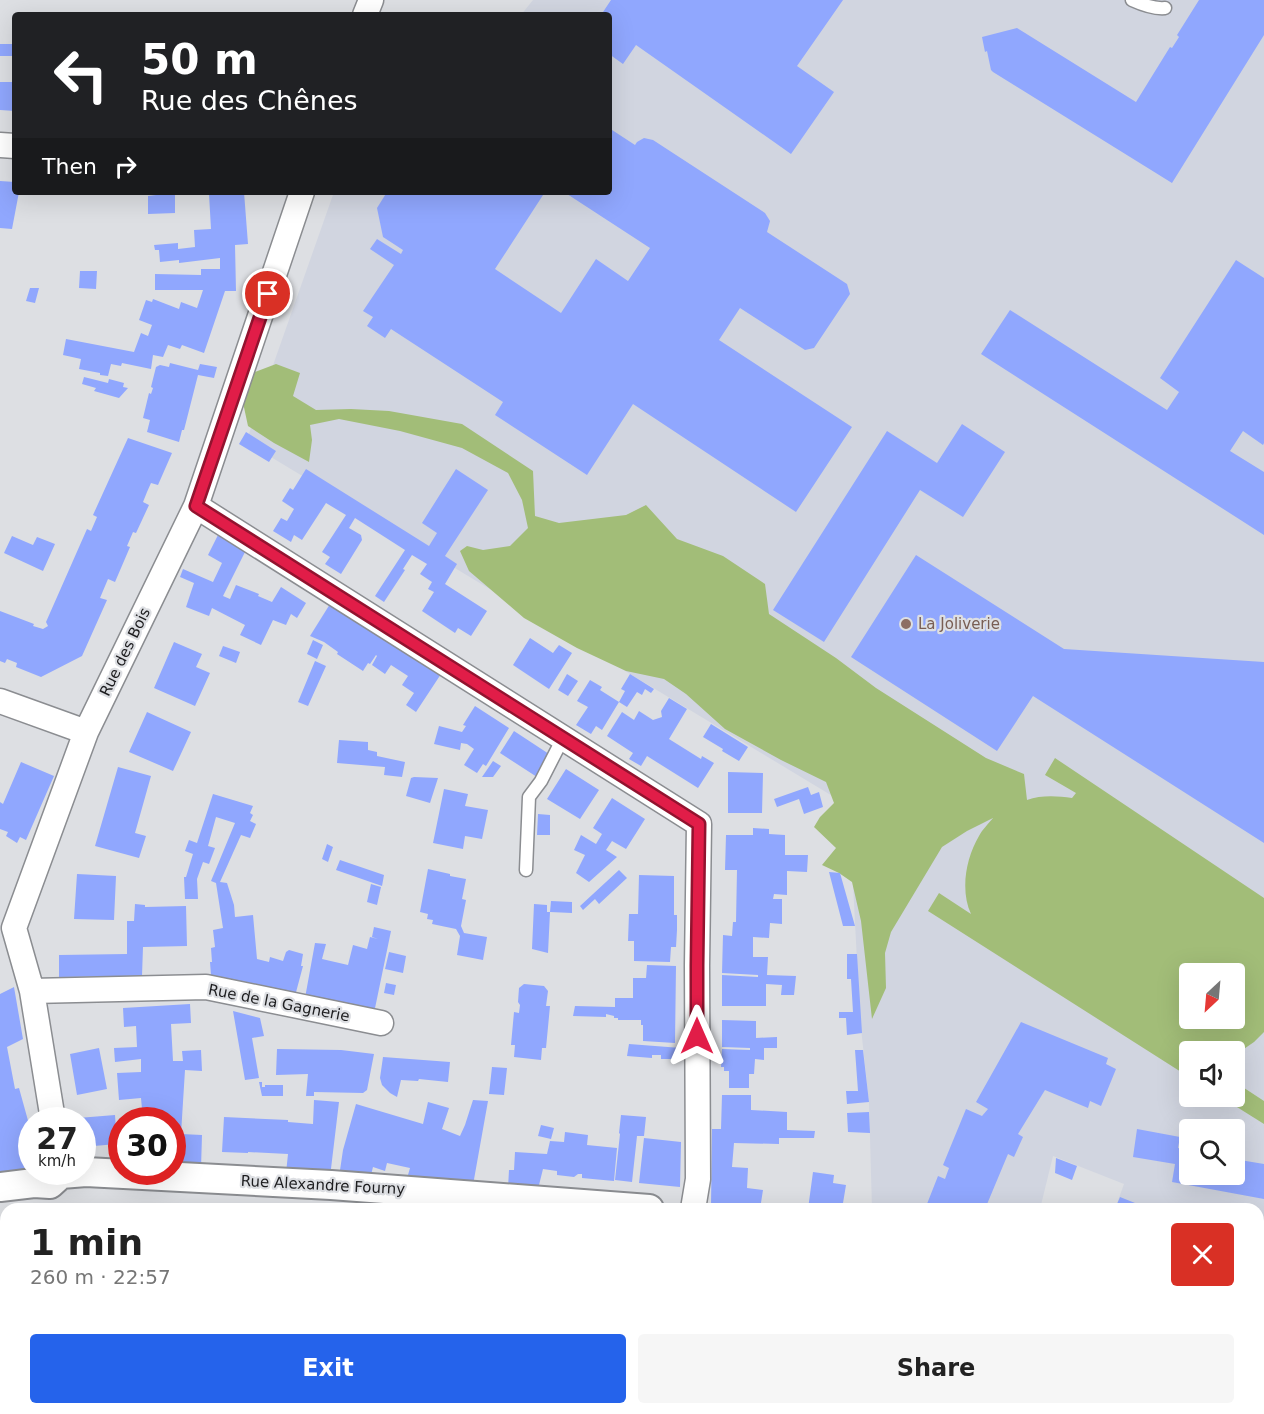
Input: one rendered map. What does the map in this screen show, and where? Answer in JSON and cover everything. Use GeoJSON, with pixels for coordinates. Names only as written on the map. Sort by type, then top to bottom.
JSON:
{"type":"FeatureCollection","features":[{"type":"Feature","properties":{"kind":"street","name":"Rue des Bois"},"geometry":{"type":"LineString","coordinates":[[51,1107],[32,991],[7,927],[86,732],[196,506],[301,195]]}},
{"type":"Feature","properties":{"kind":"street"},"geometry":{"type":"LineString","coordinates":[[196,506],[699,824],[698,1179],[694,1203]]}},
{"type":"Feature","properties":{"kind":"street"},"geometry":{"type":"LineString","coordinates":[[0,701],[86,732]]}},
{"type":"Feature","properties":{"kind":"street","name":"Rue de la Gagnerie"},"geometry":{"type":"LineString","coordinates":[[32,991],[206,987],[381,1023]]}},
{"type":"Feature","properties":{"kind":"street","name":"Rue Alexandre Fourny"},"geometry":{"type":"LineString","coordinates":[[96,1173],[331,1185],[570,1203]]}},
{"type":"Feature","properties":{"kind":"street","name":"Rue Alexandre Fourny"},"geometry":{"type":"LineString","coordinates":[[0,1187],[18,1185]]}},
{"type":"Feature","properties":{"kind":"lane"},"geometry":{"type":"LineString","coordinates":[[1132,0],[1165,8]]}},
{"type":"Feature","properties":{"kind":"lane"},"geometry":{"type":"LineString","coordinates":[[526,870],[529,797],[541,781],[563,738]]}},
{"type":"Feature","properties":{"kind":"shaded area","name":"La Joliverie"},"geometry":{"type":"Polygon","coordinates":[[[533,0],[1264,0],[1264,1203],[1117,1203],[1124,1184],[1053,1156],[1041,1203],[872,1203],[869,1102],[860,1019],[849,806],[246,442],[333,195],[612,195],[612,12],[523,12],[533,0]]]}},
{"type":"Feature","properties":{"kind":"green space"},"geometry":{"type":"Polygon","coordinates":[[[276,364],[300,373],[293,396],[316,410],[389,411],[462,424],[533,471],[535,516],[559,523],[626,515],[646,505],[677,539],[723,556],[765,584],[769,614],[836,658],[876,688],[986,758],[1024,774],[1027,800],[1049,796],[1072,798],[1076,793],[1045,775],[1055,758],[1264,898],[1264,1032],[1245,1048],[1245,1041],[1179,1041],[1179,1071],[928,911],[939,893],[971,914],[965,885],[968,864],[974,845],[993,818],[942,847],[891,932],[885,953],[886,988],[872,1019],[861,921],[852,882],[822,865],[836,848],[814,827],[834,803],[826,782],[725,729],[686,694],[664,679],[626,671],[577,648],[524,618],[469,571],[460,551],[467,546],[483,550],[510,546],[528,528],[522,500],[508,473],[462,448],[400,431],[339,419],[310,425],[312,440],[309,462],[248,426],[242,398],[255,372],[276,364]]]}},
{"type":"Feature","properties":{"kind":"green space"},"geometry":{"type":"Polygon","coordinates":[[[1245,1089],[1264,1101],[1264,1124],[1237,1107],[1245,1107],[1245,1089]]]}},
{"type":"Feature","properties":{"kind":"building"},"geometry":{"type":"Polygon","coordinates":[[[611,0],[843,0],[797,66],[834,92],[791,154],[636,45],[623,64],[612,56],[612,12],[603,12],[611,0]]]}},
{"type":"Feature","properties":{"kind":"building"},"geometry":{"type":"Polygon","coordinates":[[[1199,0],[1264,0],[1264,35],[1172,183],[993,72],[987,51],[985,52],[982,37],[1017,28],[1136,102],[1170,47],[1172,48],[1179,37],[1177,35],[1199,0]]]}},
{"type":"Feature","properties":{"kind":"building"},"geometry":{"type":"Polygon","coordinates":[[[0,44],[12,44],[12,56],[0,56],[0,44]]]}},
{"type":"Feature","properties":{"kind":"building"},"geometry":{"type":"Polygon","coordinates":[[[0,82],[12,82],[12,111],[0,110],[0,82]]]}},
{"type":"Feature","properties":{"kind":"building"},"geometry":{"type":"Polygon","coordinates":[[[612,130],[635,145],[644,138],[653,140],[765,213],[770,221],[767,232],[847,284],[850,294],[814,348],[805,350],[740,308],[719,340],[852,427],[796,512],[633,404],[587,475],[495,415],[503,402],[391,329],[385,338],[367,326],[373,317],[363,311],[394,265],[370,249],[377,239],[401,254],[403,250],[383,237],[377,208],[385,195],[543,195],[495,269],[561,313],[596,259],[628,281],[650,248],[569,195],[612,195],[612,130]]]}},
{"type":"Feature","properties":{"kind":"building"},"geometry":{"type":"Polygon","coordinates":[[[0,181],[12,182],[12,195],[18,195],[12,229],[0,228],[0,181]]]}},
{"type":"Feature","properties":{"kind":"building"},"geometry":{"type":"Polygon","coordinates":[[[175,195],[175,213],[148,214],[148,196],[175,195]]]}},
{"type":"Feature","properties":{"kind":"building"},"geometry":{"type":"Polygon","coordinates":[[[209,195],[244,195],[248,244],[235,245],[236,291],[225,291],[204,353],[182,345],[180,349],[168,345],[163,357],[153,355],[151,369],[122,363],[121,366],[111,364],[108,376],[79,369],[81,359],[63,355],[66,339],[134,352],[141,333],[148,336],[152,325],[139,320],[146,300],[152,302],[153,299],[179,309],[181,302],[197,308],[203,290],[155,290],[155,274],[201,275],[201,269],[220,269],[220,258],[179,263],[179,260],[160,262],[159,250],[155,250],[154,245],[178,243],[178,249],[195,247],[194,230],[211,229],[209,195]]]}},
{"type":"Feature","properties":{"kind":"building"},"geometry":{"type":"Polygon","coordinates":[[[1236,260],[1264,278],[1264,443],[1263,445],[1243,431],[1230,451],[1264,472],[1264,535],[981,354],[1010,310],[1167,410],[1179,392],[1160,378],[1236,260]]]}},
{"type":"Feature","properties":{"kind":"building"},"geometry":{"type":"Polygon","coordinates":[[[80,271],[97,271],[96,289],[79,288],[80,271]]]}},
{"type":"Feature","properties":{"kind":"building"},"geometry":{"type":"Polygon","coordinates":[[[30,288],[39,288],[35,303],[26,301],[30,288]]]}},
{"type":"Feature","properties":{"kind":"building"},"geometry":{"type":"Polygon","coordinates":[[[170,363],[198,370],[200,364],[217,367],[214,378],[198,375],[179,442],[147,432],[150,420],[143,418],[149,393],[151,394],[153,388],[151,387],[156,367],[160,365],[169,367],[170,363]]]}},
{"type":"Feature","properties":{"kind":"building"},"geometry":{"type":"Polygon","coordinates":[[[84,377],[108,383],[109,379],[124,383],[123,387],[128,388],[119,398],[94,391],[96,388],[82,384],[84,377]]]}},
{"type":"Feature","properties":{"kind":"building"},"geometry":{"type":"Polygon","coordinates":[[[962,424],[1005,452],[963,517],[920,490],[824,642],[773,610],[887,431],[937,463],[962,424]]]}},
{"type":"Feature","properties":{"kind":"building"},"geometry":{"type":"Polygon","coordinates":[[[246,432],[276,451],[269,462],[239,444],[246,432]]]}},
{"type":"Feature","properties":{"kind":"building"},"geometry":{"type":"Polygon","coordinates":[[[128,438],[172,453],[158,485],[151,483],[147,492],[143,502],[149,505],[136,533],[133,532],[127,546],[130,547],[115,582],[108,579],[100,598],[107,600],[82,656],[41,677],[16,667],[17,663],[7,659],[5,663],[0,661],[0,611],[34,624],[33,626],[43,629],[48,626],[46,622],[87,529],[91,531],[97,517],[93,515],[128,438]]]}},
{"type":"Feature","properties":{"kind":"building"},"geometry":{"type":"Polygon","coordinates":[[[306,469],[429,546],[437,533],[422,523],[456,469],[488,490],[445,556],[457,564],[445,584],[487,611],[471,636],[458,628],[455,633],[422,611],[434,592],[428,589],[432,582],[420,574],[427,564],[412,555],[384,602],[375,596],[405,550],[355,518],[349,528],[361,535],[362,540],[341,574],[325,564],[330,557],[322,552],[346,515],[326,503],[302,540],[294,535],[291,542],[273,531],[281,518],[287,521],[294,509],[282,501],[290,488],[293,490],[306,469]]]}},
{"type":"Feature","properties":{"kind":"building"},"geometry":{"type":"Polygon","coordinates":[[[219,533],[246,550],[223,596],[230,599],[236,585],[272,602],[281,587],[306,603],[297,618],[291,614],[286,625],[273,620],[261,645],[240,635],[245,625],[212,608],[209,616],[186,607],[194,583],[180,577],[183,569],[213,582],[222,563],[208,555],[219,533]]]}},
{"type":"Feature","properties":{"kind":"building"},"geometry":{"type":"Polygon","coordinates":[[[12,536],[33,545],[37,537],[55,544],[43,571],[4,553],[12,536]]]}},
{"type":"Feature","properties":{"kind":"building"},"geometry":{"type":"Polygon","coordinates":[[[916,555],[1064,649],[1264,662],[1264,843],[1033,696],[997,751],[851,657],[916,555]]]}},
{"type":"Feature","properties":{"kind":"building"},"geometry":{"type":"Polygon","coordinates":[[[330,604],[441,674],[416,712],[406,705],[414,693],[402,685],[408,676],[391,665],[385,674],[372,665],[376,655],[363,671],[337,654],[338,652],[324,642],[310,636],[330,604]]]}},
{"type":"Feature","properties":{"kind":"building"},"geometry":{"type":"Polygon","coordinates":[[[530,638],[553,653],[559,645],[572,653],[549,689],[513,665],[530,638]]]}},
{"type":"Feature","properties":{"kind":"building"},"geometry":{"type":"Polygon","coordinates":[[[313,640],[323,645],[317,659],[307,654],[313,640]]]}},
{"type":"Feature","properties":{"kind":"building"},"geometry":{"type":"Polygon","coordinates":[[[174,642],[202,654],[196,667],[210,673],[195,706],[154,688],[174,642]]]}},
{"type":"Feature","properties":{"kind":"building"},"geometry":{"type":"Polygon","coordinates":[[[223,646],[240,652],[236,663],[219,656],[223,646]]]}},
{"type":"Feature","properties":{"kind":"building"},"geometry":{"type":"Polygon","coordinates":[[[315,661],[326,666],[308,706],[298,702],[315,661]]]}},
{"type":"Feature","properties":{"kind":"building"},"geometry":{"type":"Polygon","coordinates":[[[567,674],[578,681],[568,696],[558,690],[567,674]]]}},
{"type":"Feature","properties":{"kind":"building"},"geometry":{"type":"Polygon","coordinates":[[[630,674],[654,689],[651,693],[645,689],[642,695],[637,692],[627,707],[619,702],[625,691],[621,689],[630,674]]]}},
{"type":"Feature","properties":{"kind":"building"},"geometry":{"type":"Polygon","coordinates":[[[590,680],[602,687],[600,690],[619,702],[602,730],[596,726],[591,734],[576,725],[588,707],[577,701],[590,680]]]}},
{"type":"Feature","properties":{"kind":"building"},"geometry":{"type":"Polygon","coordinates":[[[669,698],[687,709],[669,739],[701,759],[702,756],[714,763],[698,788],[647,756],[641,766],[629,759],[633,753],[607,736],[622,712],[634,720],[639,711],[653,720],[662,717],[661,711],[669,698]]]}},
{"type":"Feature","properties":{"kind":"building"},"geometry":{"type":"Polygon","coordinates":[[[475,706],[509,728],[486,766],[483,764],[477,773],[464,765],[474,749],[467,744],[461,743],[460,750],[434,744],[439,726],[462,732],[466,726],[463,725],[475,706]]]}},
{"type":"Feature","properties":{"kind":"building"},"geometry":{"type":"Polygon","coordinates":[[[147,712],[191,732],[173,771],[129,752],[147,712]]]}},
{"type":"Feature","properties":{"kind":"building"},"geometry":{"type":"Polygon","coordinates":[[[711,724],[748,747],[739,761],[703,737],[711,724]]]}},
{"type":"Feature","properties":{"kind":"building"},"geometry":{"type":"Polygon","coordinates":[[[514,731],[549,754],[537,777],[500,753],[514,731]]]}},
{"type":"Feature","properties":{"kind":"building"},"geometry":{"type":"Polygon","coordinates":[[[339,740],[368,742],[368,750],[377,752],[377,756],[405,762],[402,777],[384,775],[385,767],[337,763],[339,740]]]}},
{"type":"Feature","properties":{"kind":"building"},"geometry":{"type":"Polygon","coordinates":[[[493,761],[501,766],[493,777],[482,777],[493,761]]]}},
{"type":"Feature","properties":{"kind":"building"},"geometry":{"type":"Polygon","coordinates":[[[21,762],[54,776],[26,840],[20,837],[17,843],[6,836],[8,832],[0,829],[0,802],[3,804],[21,762]]]}},
{"type":"Feature","properties":{"kind":"building"},"geometry":{"type":"Polygon","coordinates":[[[118,767],[151,776],[135,833],[146,836],[139,858],[95,846],[118,767]]]}},
{"type":"Feature","properties":{"kind":"building"},"geometry":{"type":"Polygon","coordinates":[[[566,769],[599,790],[580,819],[547,799],[566,769]]]}},
{"type":"Feature","properties":{"kind":"building"},"geometry":{"type":"Polygon","coordinates":[[[728,772],[763,773],[762,813],[728,813],[728,772]]]}},
{"type":"Feature","properties":{"kind":"building"},"geometry":{"type":"Polygon","coordinates":[[[411,778],[438,778],[430,803],[406,796],[411,778]]]}},
{"type":"Feature","properties":{"kind":"building"},"geometry":{"type":"Polygon","coordinates":[[[808,787],[811,795],[819,792],[823,807],[804,814],[799,799],[777,807],[774,799],[808,787]]]}},
{"type":"Feature","properties":{"kind":"building"},"geometry":{"type":"Polygon","coordinates":[[[444,789],[468,794],[465,806],[488,810],[482,839],[465,836],[463,849],[433,843],[444,789]]]}},
{"type":"Feature","properties":{"kind":"building"},"geometry":{"type":"Polygon","coordinates":[[[213,794],[253,806],[250,821],[256,824],[250,838],[241,835],[220,882],[227,883],[235,917],[253,915],[257,959],[269,962],[270,957],[283,961],[289,950],[303,954],[301,966],[303,966],[295,996],[211,975],[211,948],[215,947],[213,930],[223,928],[216,883],[211,881],[235,823],[216,817],[208,846],[215,848],[209,864],[203,862],[197,879],[198,899],[185,899],[184,877],[186,877],[193,854],[185,851],[189,840],[197,843],[213,794]]]}},
{"type":"Feature","properties":{"kind":"building"},"geometry":{"type":"Polygon","coordinates":[[[612,798],[645,819],[626,849],[612,841],[606,850],[617,857],[589,882],[576,873],[585,855],[574,850],[581,835],[596,844],[602,834],[593,828],[612,798]]]}},
{"type":"Feature","properties":{"kind":"building"},"geometry":{"type":"Polygon","coordinates":[[[538,814],[550,815],[550,835],[537,835],[538,814]]]}},
{"type":"Feature","properties":{"kind":"building"},"geometry":{"type":"Polygon","coordinates":[[[753,828],[769,829],[769,834],[785,835],[785,855],[808,855],[807,872],[787,871],[787,895],[774,894],[773,899],[782,899],[782,924],[770,923],[769,938],[753,937],[753,957],[768,957],[767,975],[796,976],[794,995],[781,995],[782,985],[766,984],[766,1006],[722,1006],[722,975],[758,977],[758,975],[722,973],[723,935],[732,936],[733,922],[736,922],[737,870],[725,870],[726,835],[753,835],[753,828]]]}},
{"type":"Feature","properties":{"kind":"building"},"geometry":{"type":"Polygon","coordinates":[[[327,844],[333,847],[328,862],[322,859],[327,844]]]}},
{"type":"Feature","properties":{"kind":"building"},"geometry":{"type":"Polygon","coordinates":[[[340,860],[384,875],[382,886],[336,870],[340,860]]]}},
{"type":"Feature","properties":{"kind":"building"},"geometry":{"type":"Polygon","coordinates":[[[428,869],[466,879],[462,899],[466,900],[461,926],[464,933],[487,937],[483,960],[457,955],[460,936],[456,929],[432,924],[433,920],[427,919],[428,914],[420,912],[428,869]]]}},
{"type":"Feature","properties":{"kind":"building"},"geometry":{"type":"Polygon","coordinates":[[[619,870],[627,878],[599,904],[595,899],[583,910],[580,906],[619,870]]]}},
{"type":"Feature","properties":{"kind":"building"},"geometry":{"type":"Polygon","coordinates":[[[829,872],[840,873],[855,926],[843,926],[829,872]]]}},
{"type":"Feature","properties":{"kind":"building"},"geometry":{"type":"Polygon","coordinates":[[[77,874],[116,876],[114,920],[74,919],[77,874]]]}},
{"type":"Feature","properties":{"kind":"building"},"geometry":{"type":"Polygon","coordinates":[[[639,875],[674,876],[674,915],[677,915],[677,930],[676,947],[671,947],[670,962],[634,961],[634,941],[628,941],[629,914],[638,914],[639,875]]]}},
{"type":"Feature","properties":{"kind":"building"},"geometry":{"type":"Polygon","coordinates":[[[371,884],[381,887],[377,905],[367,902],[371,884]]]}},
{"type":"Feature","properties":{"kind":"building"},"geometry":{"type":"Polygon","coordinates":[[[551,901],[572,902],[572,913],[550,912],[551,901]]]}},
{"type":"Feature","properties":{"kind":"building"},"geometry":{"type":"Polygon","coordinates":[[[135,904],[145,905],[145,907],[186,906],[187,946],[143,947],[142,976],[59,977],[59,955],[127,954],[127,921],[134,921],[135,904]]]}},
{"type":"Feature","properties":{"kind":"building"},"geometry":{"type":"Polygon","coordinates":[[[534,904],[547,905],[547,912],[550,912],[548,953],[532,949],[534,904]]]}},
{"type":"Feature","properties":{"kind":"building"},"geometry":{"type":"Polygon","coordinates":[[[374,927],[391,931],[374,1013],[305,998],[315,943],[326,944],[322,959],[348,965],[353,945],[367,949],[370,937],[378,939],[372,937],[374,927]]]}},
{"type":"Feature","properties":{"kind":"building"},"geometry":{"type":"Polygon","coordinates":[[[389,952],[406,956],[403,973],[385,969],[389,952]]]}},
{"type":"Feature","properties":{"kind":"building"},"geometry":{"type":"Polygon","coordinates":[[[847,954],[857,954],[862,1033],[847,1035],[846,1018],[839,1018],[839,1012],[853,1012],[851,979],[847,979],[847,954]]]}},
{"type":"Feature","properties":{"kind":"building"},"geometry":{"type":"Polygon","coordinates":[[[647,965],[676,966],[675,1043],[643,1041],[641,1020],[618,1020],[606,1014],[606,1017],[573,1016],[575,1006],[615,1007],[615,998],[633,998],[633,978],[646,978],[647,965]]]}},
{"type":"Feature","properties":{"kind":"building"},"geometry":{"type":"Polygon","coordinates":[[[386,983],[396,985],[394,995],[384,993],[386,983]]]}},
{"type":"Feature","properties":{"kind":"building"},"geometry":{"type":"Polygon","coordinates":[[[524,984],[544,986],[548,991],[546,1006],[550,1006],[546,1048],[542,1048],[541,1060],[514,1057],[515,1045],[511,1045],[514,1012],[519,1013],[519,988],[524,984]]]}},
{"type":"Feature","properties":{"kind":"building"},"geometry":{"type":"Polygon","coordinates":[[[14,987],[23,1039],[7,1047],[15,1089],[19,1088],[24,1107],[18,1107],[18,1171],[0,1173],[0,994],[14,987]]]}},
{"type":"Feature","properties":{"kind":"building"},"geometry":{"type":"Polygon","coordinates":[[[190,1004],[191,1023],[171,1024],[173,1061],[183,1061],[182,1051],[201,1050],[202,1071],[185,1070],[183,1107],[142,1107],[141,1098],[119,1100],[117,1073],[141,1072],[141,1059],[115,1062],[114,1048],[137,1047],[136,1026],[124,1027],[123,1008],[190,1004]]]}},
{"type":"Feature","properties":{"kind":"building"},"geometry":{"type":"Polygon","coordinates":[[[233,1011],[260,1018],[264,1036],[252,1038],[259,1078],[245,1080],[233,1011]]]}},
{"type":"Feature","properties":{"kind":"building"},"geometry":{"type":"Polygon","coordinates":[[[722,1020],[756,1021],[756,1038],[777,1037],[777,1048],[764,1048],[764,1060],[755,1059],[754,1074],[749,1074],[749,1088],[729,1088],[729,1071],[724,1071],[724,1067],[721,1067],[722,1049],[750,1050],[750,1048],[722,1047],[722,1020]]]}},
{"type":"Feature","properties":{"kind":"building"},"geometry":{"type":"Polygon","coordinates":[[[1021,1022],[1108,1058],[1106,1064],[1116,1069],[1101,1106],[1090,1101],[1088,1108],[1045,1090],[1018,1134],[1023,1137],[1014,1157],[1008,1154],[988,1203],[927,1203],[938,1176],[945,1179],[949,1168],[943,1165],[966,1109],[982,1116],[988,1109],[976,1102],[1021,1022]]]}},
{"type":"Feature","properties":{"kind":"building"},"geometry":{"type":"Polygon","coordinates":[[[629,1044],[681,1048],[681,1059],[661,1059],[661,1055],[652,1055],[652,1058],[627,1056],[629,1044]]]}},
{"type":"Feature","properties":{"kind":"building"},"geometry":{"type":"Polygon","coordinates":[[[99,1048],[107,1089],[77,1095],[70,1054],[99,1048]]]}},
{"type":"Feature","properties":{"kind":"building"},"geometry":{"type":"Polygon","coordinates":[[[277,1049],[341,1050],[374,1054],[367,1090],[363,1093],[314,1092],[314,1096],[306,1096],[308,1074],[276,1075],[277,1049]]]}},
{"type":"Feature","properties":{"kind":"building"},"geometry":{"type":"Polygon","coordinates":[[[855,1050],[863,1050],[869,1102],[847,1104],[846,1091],[858,1091],[855,1050]]]}},
{"type":"Feature","properties":{"kind":"building"},"geometry":{"type":"Polygon","coordinates":[[[383,1057],[450,1062],[448,1082],[401,1080],[397,1097],[382,1085],[380,1078],[383,1057]]]}},
{"type":"Feature","properties":{"kind":"building"},"geometry":{"type":"Polygon","coordinates":[[[492,1067],[507,1068],[504,1095],[489,1094],[492,1067]]]}},
{"type":"Feature","properties":{"kind":"building"},"geometry":{"type":"Polygon","coordinates":[[[259,1082],[262,1082],[262,1087],[283,1085],[283,1096],[262,1096],[259,1082]]]}},
{"type":"Feature","properties":{"kind":"building"},"geometry":{"type":"Polygon","coordinates":[[[722,1095],[751,1095],[751,1110],[787,1112],[787,1130],[815,1131],[814,1138],[779,1138],[779,1144],[734,1143],[732,1167],[748,1168],[747,1188],[763,1190],[761,1203],[711,1203],[712,1129],[721,1129],[722,1095]]]}},
{"type":"Feature","properties":{"kind":"building"},"geometry":{"type":"Polygon","coordinates":[[[314,1100],[339,1102],[330,1177],[286,1173],[288,1154],[222,1152],[224,1117],[288,1120],[288,1122],[313,1124],[314,1100]]]}},
{"type":"Feature","properties":{"kind":"building"},"geometry":{"type":"Polygon","coordinates":[[[473,1100],[488,1101],[473,1185],[427,1182],[428,1178],[408,1175],[410,1168],[387,1163],[385,1171],[373,1167],[370,1179],[339,1177],[343,1150],[356,1104],[423,1124],[428,1102],[449,1108],[442,1129],[460,1136],[473,1100]]]}},
{"type":"Feature","properties":{"kind":"building"},"geometry":{"type":"Polygon","coordinates":[[[869,1112],[870,1133],[848,1132],[847,1113],[869,1112]]]}},
{"type":"Feature","properties":{"kind":"building"},"geometry":{"type":"Polygon","coordinates":[[[621,1115],[646,1117],[644,1136],[637,1136],[632,1182],[615,1180],[621,1115]]]}},
{"type":"Feature","properties":{"kind":"building"},"geometry":{"type":"Polygon","coordinates":[[[108,1116],[108,1145],[96,1146],[96,1117],[108,1116]]]}},
{"type":"Feature","properties":{"kind":"building"},"geometry":{"type":"Polygon","coordinates":[[[541,1125],[554,1128],[551,1139],[538,1136],[541,1125]]]}},
{"type":"Feature","properties":{"kind":"building"},"geometry":{"type":"Polygon","coordinates":[[[1137,1129],[1179,1137],[1179,1183],[1172,1182],[1175,1164],[1133,1157],[1137,1129]]]}},
{"type":"Feature","properties":{"kind":"building"},"geometry":{"type":"Polygon","coordinates":[[[565,1132],[588,1135],[587,1145],[617,1148],[614,1181],[582,1178],[582,1174],[574,1177],[557,1175],[557,1171],[543,1169],[538,1189],[508,1188],[509,1170],[514,1170],[515,1152],[547,1154],[550,1141],[564,1142],[565,1132]]]}},
{"type":"Feature","properties":{"kind":"building"},"geometry":{"type":"Polygon","coordinates":[[[186,1134],[202,1135],[201,1168],[186,1167],[186,1134]]]}},
{"type":"Feature","properties":{"kind":"building"},"geometry":{"type":"Polygon","coordinates":[[[644,1138],[681,1142],[680,1187],[639,1183],[644,1138]]]}},
{"type":"Feature","properties":{"kind":"building"},"geometry":{"type":"Polygon","coordinates":[[[1056,1158],[1077,1166],[1072,1180],[1055,1173],[1056,1158]]]}},
{"type":"Feature","properties":{"kind":"building"},"geometry":{"type":"Polygon","coordinates":[[[1245,1161],[1264,1164],[1264,1199],[1188,1185],[1245,1185],[1245,1161]]]}},
{"type":"Feature","properties":{"kind":"building"},"geometry":{"type":"Polygon","coordinates":[[[813,1172],[834,1175],[833,1183],[846,1185],[843,1203],[809,1203],[813,1172]]]}},
{"type":"Feature","properties":{"kind":"building"},"geometry":{"type":"Polygon","coordinates":[[[1120,1197],[1135,1203],[1118,1203],[1120,1197]]]}},
{"type":"Feature","properties":{"kind":"place","name":"La Joliverie"},"geometry":{"type":"Point","coordinates":[906,624]}},
{"type":"Feature","properties":{"kind":"route"},"geometry":{"type":"LineString","coordinates":[[268,294],[196,506],[699,824],[697,1036]]}}]}
